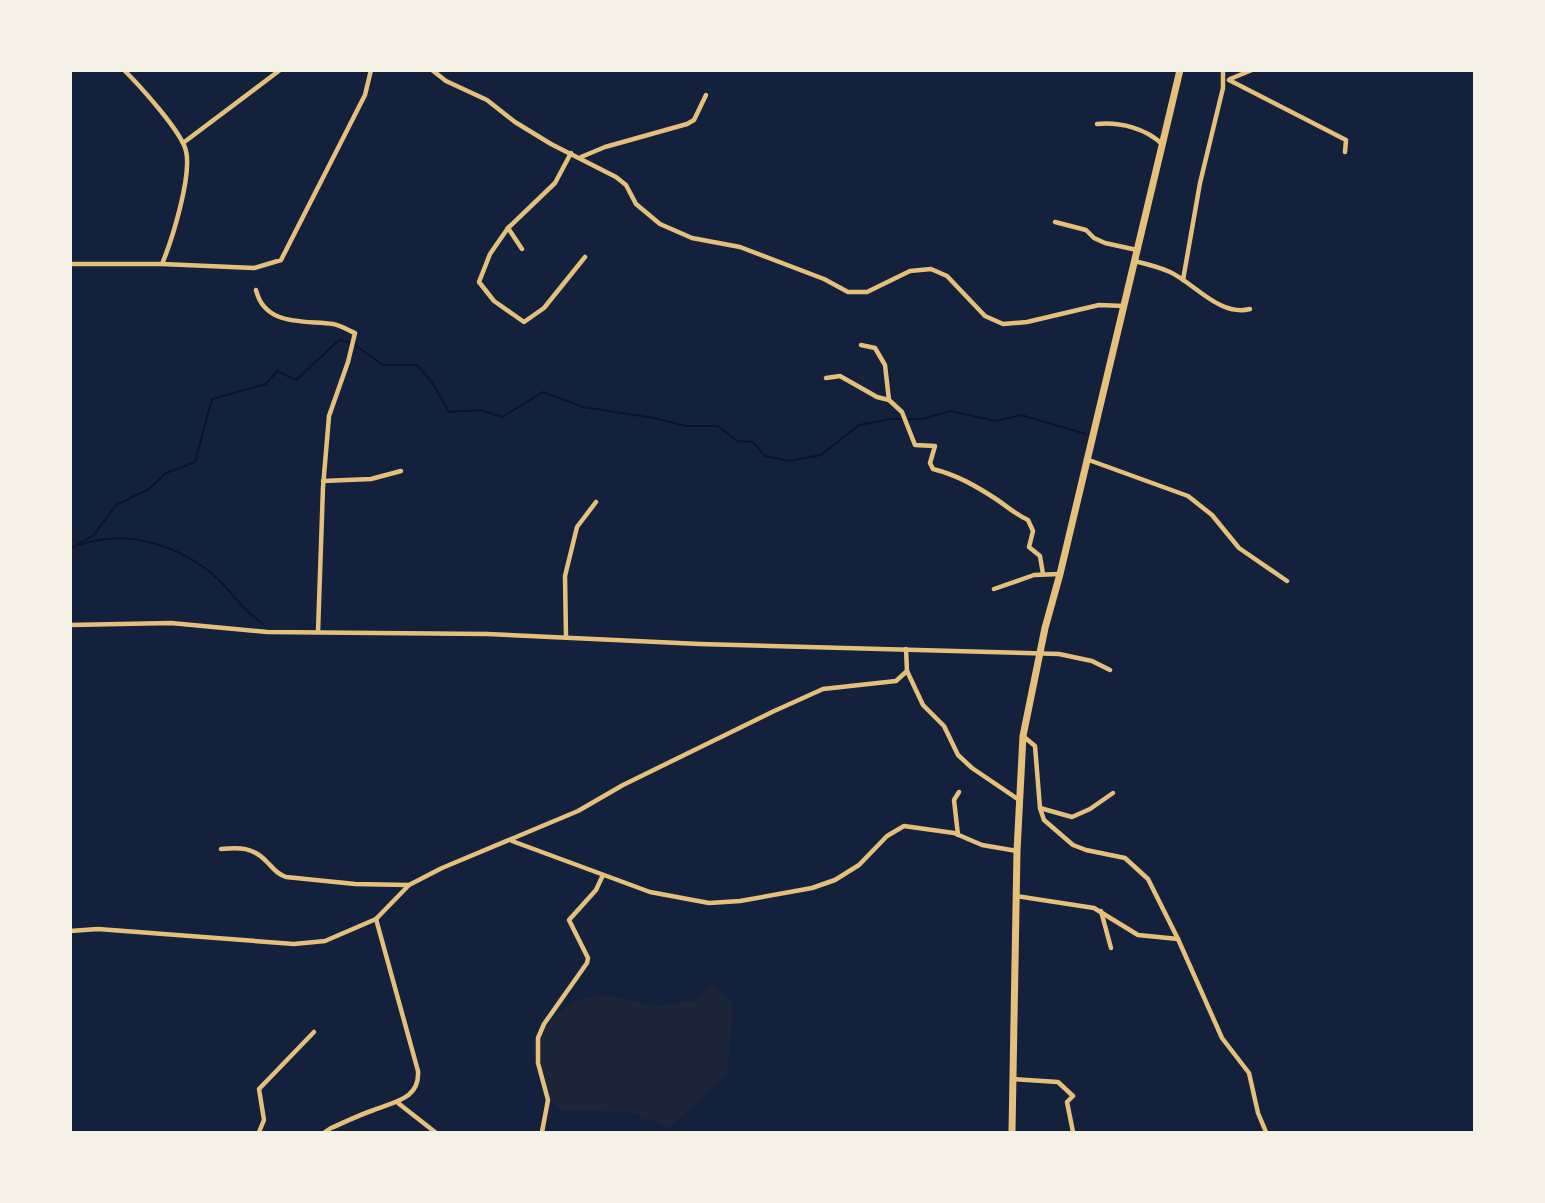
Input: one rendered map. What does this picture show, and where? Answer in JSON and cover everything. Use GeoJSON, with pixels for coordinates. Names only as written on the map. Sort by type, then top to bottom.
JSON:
{"type":"FeatureCollection","features":[{"type":"Feature","properties":{"kind":"main road"},"geometry":{"type":"LineString","coordinates":[[1012,1132],[1017,851],[1023,736],[1039,656],[1180,70]]}},
{"type":"Feature","properties":{"kind":"street"},"geometry":{"type":"LineString","coordinates":[[124,70],[144,91],[183,143],[187,162],[177,224],[162,264]]}},
{"type":"Feature","properties":{"kind":"street"},"geometry":{"type":"LineString","coordinates":[[183,143],[280,70]]}},
{"type":"Feature","properties":{"kind":"street"},"geometry":{"type":"LineString","coordinates":[[70,264],[162,264],[254,268],[281,260],[365,95],[371,70]]}},
{"type":"Feature","properties":{"kind":"street"},"geometry":{"type":"LineString","coordinates":[[432,70],[446,81],[487,100],[534,134],[581,157],[622,181],[636,204],[660,224],[692,238],[740,247],[824,279],[848,292],[867,292],[898,275],[921,269],[939,271],[947,276],[980,312],[994,322],[1003,324],[1027,322],[1099,305],[1124,306]]}},
{"type":"Feature","properties":{"kind":"street"},"geometry":{"type":"LineString","coordinates":[[1183,280],[1200,183],[1227,80],[1223,70]]}},
{"type":"Feature","properties":{"kind":"street"},"geometry":{"type":"LineString","coordinates":[[1227,80],[1252,70]]}},
{"type":"Feature","properties":{"kind":"street"},"geometry":{"type":"LineString","coordinates":[[1227,80],[1346,140],[1345,152]]}},
{"type":"Feature","properties":{"kind":"street"},"geometry":{"type":"LineString","coordinates":[[581,157],[605,147],[687,124],[694,120],[706,95]]}},
{"type":"Feature","properties":{"kind":"street"},"geometry":{"type":"LineString","coordinates":[[1097,124],[1111,123],[1134,128],[1153,135],[1163,145]]}},
{"type":"Feature","properties":{"kind":"street"},"geometry":{"type":"LineString","coordinates":[[571,153],[555,183],[508,228],[490,254],[479,282],[494,301],[524,322],[544,308],[585,257]]}},
{"type":"Feature","properties":{"kind":"street"},"geometry":{"type":"LineString","coordinates":[[1055,222],[1086,230],[1094,238],[1105,243],[1137,250]]}},
{"type":"Feature","properties":{"kind":"street"},"geometry":{"type":"LineString","coordinates":[[508,228],[522,249]]}},
{"type":"Feature","properties":{"kind":"street"},"geometry":{"type":"LineString","coordinates":[[1134,261],[1158,268],[1183,280],[1215,302],[1235,310],[1250,309]]}},
{"type":"Feature","properties":{"kind":"street"},"geometry":{"type":"LineString","coordinates":[[256,290],[258,298],[266,309],[292,322],[334,324],[355,333],[348,362],[329,416],[323,481],[318,632]]}},
{"type":"Feature","properties":{"kind":"street"},"geometry":{"type":"LineString","coordinates":[[861,345],[875,348],[885,365],[889,400]]}},
{"type":"Feature","properties":{"kind":"street"},"geometry":{"type":"LineString","coordinates":[[826,378],[840,376],[877,397],[889,400],[902,412],[915,445],[935,446],[930,463],[933,469],[946,471],[976,486],[1012,513],[1028,520],[1033,531],[1029,548],[1040,556],[1043,574]]}},
{"type":"Feature","properties":{"kind":"street"},"geometry":{"type":"LineString","coordinates":[[1086,459],[1188,496],[1212,515],[1239,548],[1287,581]]}},
{"type":"Feature","properties":{"kind":"street"},"geometry":{"type":"LineString","coordinates":[[323,481],[371,479],[401,471]]}},
{"type":"Feature","properties":{"kind":"street"},"geometry":{"type":"LineString","coordinates":[[566,637],[565,576],[577,527],[596,502]]}},
{"type":"Feature","properties":{"kind":"street"},"geometry":{"type":"LineString","coordinates":[[994,589],[1043,574],[1060,574]]}},
{"type":"Feature","properties":{"kind":"street"},"geometry":{"type":"LineString","coordinates":[[70,625],[171,623],[267,632],[566,637],[1071,656],[1100,664],[1110,670]]}},
{"type":"Feature","properties":{"kind":"street"},"geometry":{"type":"LineString","coordinates":[[906,649],[907,671],[923,705],[944,726],[964,762],[1019,800]]}},
{"type":"Feature","properties":{"kind":"street"},"geometry":{"type":"LineString","coordinates":[[70,931],[98,929],[294,945],[325,941],[376,919],[409,885],[442,868],[512,841],[591,805],[623,785],[719,736],[816,692],[837,687],[896,681],[907,671]]}},
{"type":"Feature","properties":{"kind":"street"},"geometry":{"type":"LineString","coordinates":[[1023,736],[1031,742],[1036,752],[1040,808],[1050,828],[1073,845],[1125,858],[1136,866],[1152,888],[1178,939],[1222,1038],[1249,1073],[1258,1113],[1266,1132]]}},
{"type":"Feature","properties":{"kind":"street"},"geometry":{"type":"LineString","coordinates":[[958,835],[954,800],[960,792]]}},
{"type":"Feature","properties":{"kind":"street"},"geometry":{"type":"LineString","coordinates":[[1040,808],[1072,817],[1090,809],[1113,793]]}},
{"type":"Feature","properties":{"kind":"street"},"geometry":{"type":"LineString","coordinates":[[512,841],[666,896],[709,903],[812,888],[835,880],[859,865],[887,836],[904,826],[933,829],[958,835],[982,845],[1017,851]]}},
{"type":"Feature","properties":{"kind":"street"},"geometry":{"type":"LineString","coordinates":[[221,849],[248,848],[266,860],[278,874],[286,876],[355,884],[409,885]]}},
{"type":"Feature","properties":{"kind":"street"},"geometry":{"type":"LineString","coordinates":[[542,1132],[548,1100],[538,1063],[538,1038],[544,1024],[587,963],[588,958],[569,920],[596,890],[603,874]]}},
{"type":"Feature","properties":{"kind":"street"},"geometry":{"type":"LineString","coordinates":[[1016,896],[1101,911],[1127,930],[1138,934],[1178,939]]}},
{"type":"Feature","properties":{"kind":"street"},"geometry":{"type":"LineString","coordinates":[[1101,911],[1111,948]]}},
{"type":"Feature","properties":{"kind":"street"},"geometry":{"type":"LineString","coordinates":[[325,1132],[377,1109],[398,1103],[416,1088],[418,1071],[376,919]]}},
{"type":"Feature","properties":{"kind":"street"},"geometry":{"type":"LineString","coordinates":[[259,1132],[264,1120],[259,1089],[314,1032]]}},
{"type":"Feature","properties":{"kind":"street"},"geometry":{"type":"LineString","coordinates":[[1013,1079],[1058,1082],[1072,1096],[1067,1102],[1073,1132]]}},
{"type":"Feature","properties":{"kind":"street"},"geometry":{"type":"LineString","coordinates":[[398,1103],[435,1132]]}},
{"type":"Feature","properties":{"kind":"shaded area"},"geometry":{"type":"Polygon","coordinates":[[[712,983],[733,1003],[727,1075],[669,1128],[631,1112],[560,1110],[553,1102],[544,1084],[540,1031],[571,1003],[599,994],[658,1006],[694,1001],[712,983]]]}},
{"type":"Feature","properties":{"kind":"waterway"},"geometry":{"type":"LineString","coordinates":[[70,549],[94,535],[116,505],[149,489],[166,473],[195,462],[212,399],[266,384],[277,371],[296,380],[339,340],[352,343],[383,365],[417,365],[432,382],[449,412],[481,410],[502,417],[543,392],[583,407],[654,418],[686,426],[718,426],[737,441],[753,442],[765,456],[789,461],[821,455],[859,425],[891,419],[922,419],[950,411],[996,421],[1021,415],[1086,434]]}},
{"type":"Feature","properties":{"kind":"waterway"},"geometry":{"type":"LineString","coordinates":[[80,545],[119,538],[157,544],[176,551],[210,572],[246,610],[263,624]]}}]}
